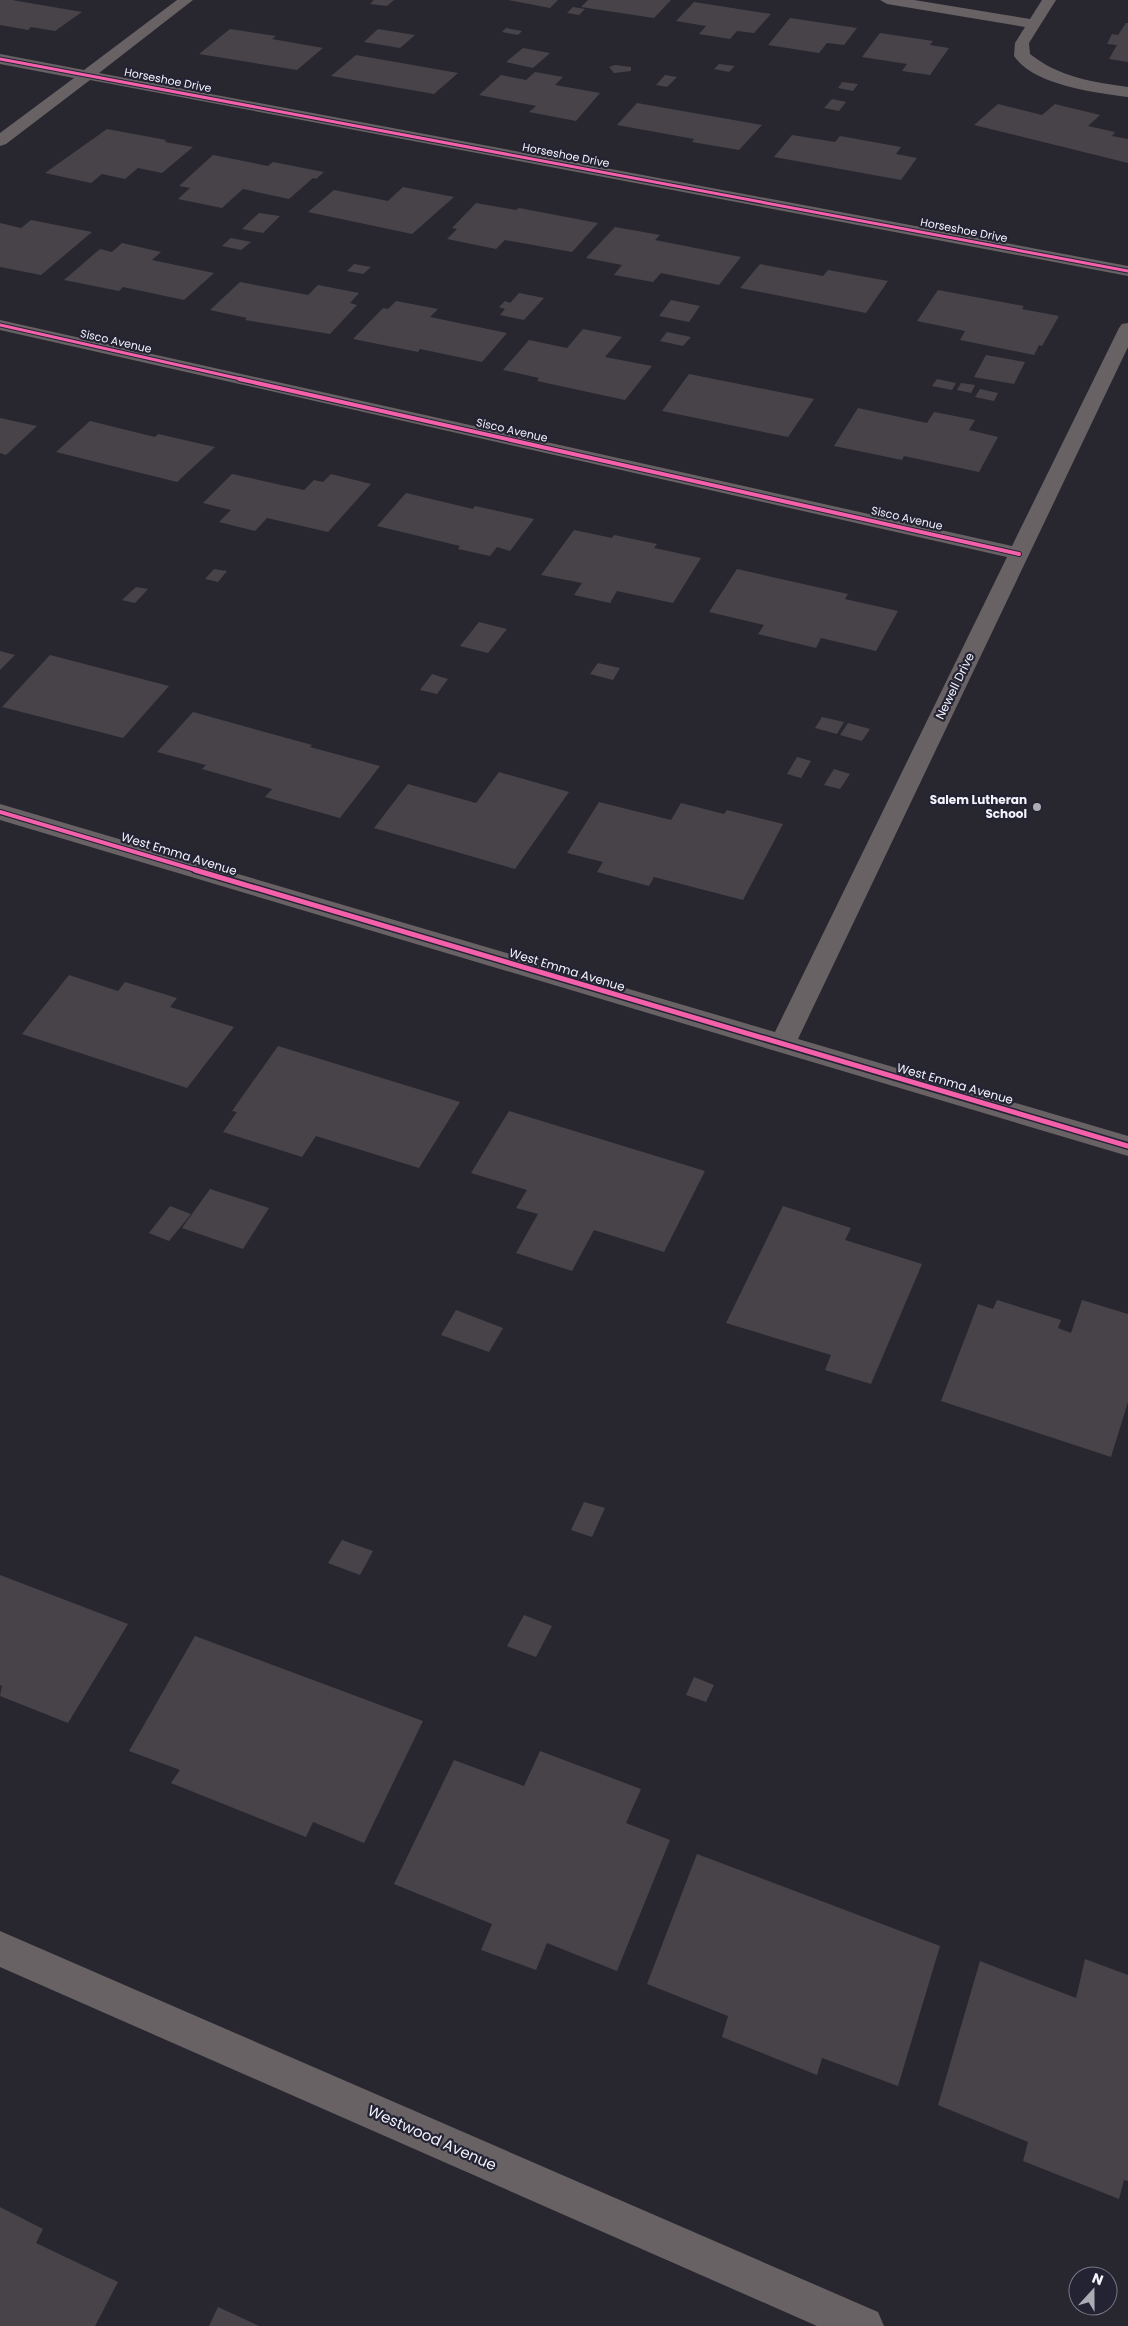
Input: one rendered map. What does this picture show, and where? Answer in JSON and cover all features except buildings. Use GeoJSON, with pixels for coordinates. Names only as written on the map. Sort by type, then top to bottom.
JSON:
{"type":"FeatureCollection","features":[{"type":"Feature","properties":{"kind":"street"},"geometry":{"type":"LineString","coordinates":[[0,141],[186,0]]}},
{"type":"Feature","properties":{"kind":"street"},"geometry":{"type":"LineString","coordinates":[[887,0],[1034,24]]}},
{"type":"Feature","properties":{"kind":"street"},"geometry":{"type":"LineString","coordinates":[[1049,0],[1022,43],[1022,56],[1036,69],[1084,85],[1128,92]]}},
{"type":"Feature","properties":{"kind":"street","name":"Horseshoe Drive"},"geometry":{"type":"LineString","coordinates":[[0,59],[1128,271]]}},
{"type":"Feature","properties":{"kind":"street","name":"Sisco Avenue"},"geometry":{"type":"LineString","coordinates":[[0,325],[1019,554]]}},
{"type":"Feature","properties":{"kind":"street","name":"Newell Drive"},"geometry":{"type":"LineString","coordinates":[[782,1044],[1128,328]]}},
{"type":"Feature","properties":{"kind":"street","name":"West Emma Avenue"},"geometry":{"type":"LineString","coordinates":[[0,812],[1128,1146]]}},
{"type":"Feature","properties":{"kind":"street","name":"Westwood Avenue"},"geometry":{"type":"LineString","coordinates":[[0,1949],[864,2326]]}},
{"type":"Feature","properties":{"kind":"cycle path"},"geometry":{"type":"LineString","coordinates":[[0,59],[1128,271]]}},
{"type":"Feature","properties":{"kind":"cycle path"},"geometry":{"type":"LineString","coordinates":[[0,325],[1019,554]]}},
{"type":"Feature","properties":{"kind":"cycle path"},"geometry":{"type":"LineString","coordinates":[[0,812],[1128,1146]]}},
{"type":"Feature","properties":{"kind":"place","name":"Salem Lutheran School"},"geometry":{"type":"Point","coordinates":[1037,807]}}]}
